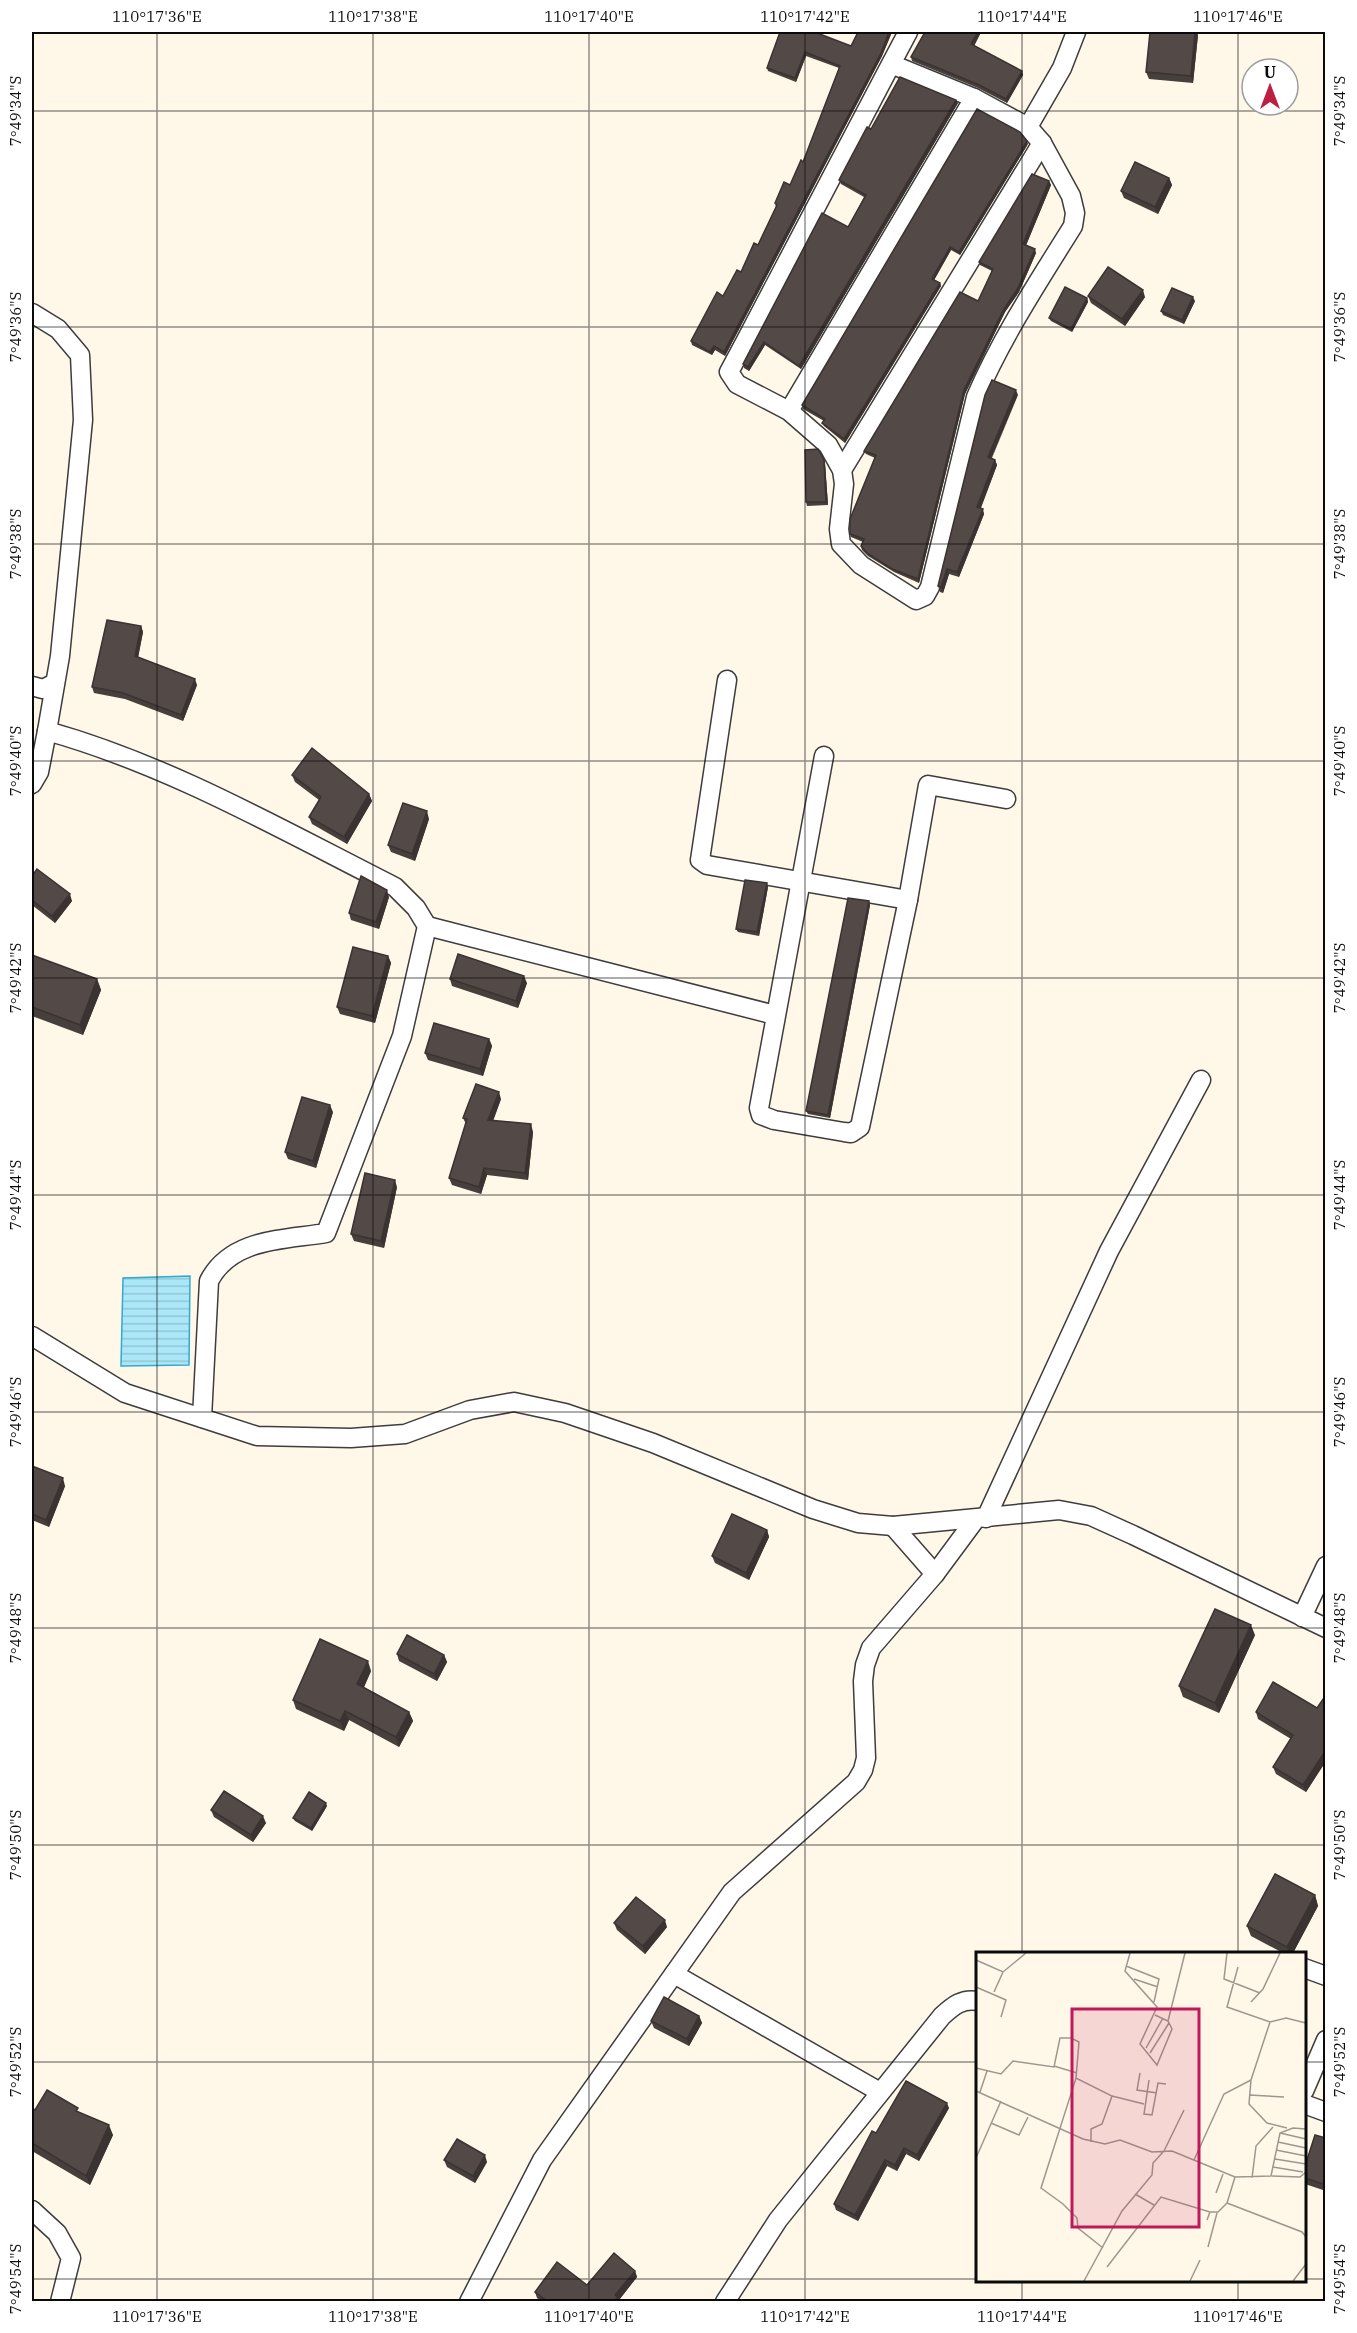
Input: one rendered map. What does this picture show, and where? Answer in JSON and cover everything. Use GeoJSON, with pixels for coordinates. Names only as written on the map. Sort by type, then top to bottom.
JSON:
{"type":"FeatureCollection","features":[{"type":"Feature","properties":{"kind":"street"},"geometry":{"type":"LineString","coordinates":[[891,64],[974,98],[1028,127],[1042,142],[1071,196],[1075,213],[1073,226],[1023,306],[988,368],[976,397],[930,587],[921,600],[909,596],[861,565],[841,544],[842,470],[828,445],[789,411],[736,384],[729,372],[891,64],[908,32]]}},
{"type":"Feature","properties":{"kind":"street"},"geometry":{"type":"LineString","coordinates":[[1028,127],[1062,68],[1076,32]]}},
{"type":"Feature","properties":{"kind":"street"},"geometry":{"type":"LineString","coordinates":[[789,411],[974,98]]}},
{"type":"Feature","properties":{"kind":"street"},"geometry":{"type":"LineString","coordinates":[[842,470],[1042,142]]}},
{"type":"Feature","properties":{"kind":"street"},"geometry":{"type":"LineString","coordinates":[[32,313],[58,329],[80,355],[83,420],[55,683],[39,772],[32,784]]}},
{"type":"Feature","properties":{"kind":"street"},"geometry":{"type":"LineString","coordinates":[[727,680],[700,860],[707,865],[908,900]]}},
{"type":"Feature","properties":{"kind":"street"},"geometry":{"type":"LineString","coordinates":[[32,687],[43,689],[55,683]]}},
{"type":"Feature","properties":{"kind":"street"},"geometry":{"type":"LineString","coordinates":[[47,732],[89,743],[194,787],[395,887],[416,908],[427,926],[402,1036],[326,1233],[243,1247],[216,1266],[209,1281],[202,1418]]}},
{"type":"Feature","properties":{"kind":"street"},"geometry":{"type":"LineString","coordinates":[[824,756],[759,1108],[761,1115],[774,1120],[844,1132],[856,1131],[862,1120],[908,900],[928,785],[1006,799]]}},
{"type":"Feature","properties":{"kind":"street"},"geometry":{"type":"LineString","coordinates":[[427,926],[776,1015]]}},
{"type":"Feature","properties":{"kind":"street"},"geometry":{"type":"LineString","coordinates":[[470,2301],[542,2160],[732,1892],[842,1795],[863,1770],[866,1758],[865,1665],[871,1648],[981,1519],[1109,1251],[1200,1080]]}},
{"type":"Feature","properties":{"kind":"street"},"geometry":{"type":"LineString","coordinates":[[32,1336],[125,1393],[257,1436],[351,1438],[405,1434],[470,1410],[514,1402],[565,1413],[653,1443],[837,1518],[858,1523],[893,1526],[1059,1510],[1091,1516],[1326,1629]]}},
{"type":"Feature","properties":{"kind":"street"},"geometry":{"type":"LineString","coordinates":[[893,1526],[935,1574]]}},
{"type":"Feature","properties":{"kind":"street"},"geometry":{"type":"LineString","coordinates":[[1302,1617],[1326,1566]]}},
{"type":"Feature","properties":{"kind":"street"},"geometry":{"type":"LineString","coordinates":[[1306,1968],[1326,1976]]}},
{"type":"Feature","properties":{"kind":"street"},"geometry":{"type":"LineString","coordinates":[[674,1974],[880,2092]]}},
{"type":"Feature","properties":{"kind":"street"},"geometry":{"type":"LineString","coordinates":[[725,2301],[778,2220],[942,2016],[954,2005],[969,1999],[976,2001]]}},
{"type":"Feature","properties":{"kind":"street"},"geometry":{"type":"LineString","coordinates":[[1306,2089],[1326,2040]]}},
{"type":"Feature","properties":{"kind":"street"},"geometry":{"type":"LineString","coordinates":[[1306,2104],[1326,2112]]}},
{"type":"Feature","properties":{"kind":"street"},"geometry":{"type":"LineString","coordinates":[[32,2210],[57,2233],[71,2258],[60,2301]]}},
{"type":"Feature","properties":{"kind":"water"},"geometry":{"type":"Polygon","coordinates":[[[190,1276],[189,1365],[121,1366],[123,1278],[190,1276]]]}},
{"type":"Feature","properties":{"kind":"building"},"geometry":{"type":"Polygon","coordinates":[[[780,32],[817,32],[851,46],[858,32],[889,32],[881,53],[724,352],[714,346],[710,352],[691,341],[717,292],[723,296],[737,270],[741,272],[754,243],[758,245],[777,205],[775,203],[784,182],[790,185],[801,160],[803,162],[840,66],[805,52],[795,78],[767,68],[780,32]]]}},
{"type":"Feature","properties":{"kind":"building"},"geometry":{"type":"Polygon","coordinates":[[[925,32],[978,32],[971,44],[1022,71],[1006,99],[977,84],[911,57],[925,32]]]}},
{"type":"Feature","properties":{"kind":"building"},"geometry":{"type":"Polygon","coordinates":[[[1150,32],[1195,32],[1191,76],[1146,72],[1150,32]]]}},
{"type":"Feature","properties":{"kind":"building"},"geometry":{"type":"Polygon","coordinates":[[[900,77],[956,100],[799,366],[764,342],[748,367],[743,364],[822,213],[848,227],[866,195],[839,180],[867,127],[871,129],[900,77]]]}},
{"type":"Feature","properties":{"kind":"building"},"geometry":{"type":"Polygon","coordinates":[[[977,109],[1020,132],[1027,141],[959,252],[950,247],[932,279],[940,283],[844,439],[822,423],[825,419],[802,405],[977,109]]]}},
{"type":"Feature","properties":{"kind":"building"},"geometry":{"type":"Polygon","coordinates":[[[1135,162],[1169,178],[1155,207],[1121,191],[1135,162]]]}},
{"type":"Feature","properties":{"kind":"building"},"geometry":{"type":"Polygon","coordinates":[[[1032,174],[1049,181],[1023,244],[1035,249],[1018,288],[1004,309],[964,390],[918,579],[892,569],[867,553],[861,546],[864,539],[850,534],[850,519],[876,455],[864,451],[960,292],[978,301],[993,269],[979,262],[1032,174]]]}},
{"type":"Feature","properties":{"kind":"building"},"geometry":{"type":"Polygon","coordinates":[[[1108,267],[1143,290],[1122,319],[1088,296],[1108,267]]]}},
{"type":"Feature","properties":{"kind":"building"},"geometry":{"type":"Polygon","coordinates":[[[1065,287],[1087,298],[1071,329],[1049,318],[1065,287]]]}},
{"type":"Feature","properties":{"kind":"building"},"geometry":{"type":"Polygon","coordinates":[[[1172,288],[1193,297],[1182,320],[1161,311],[1172,288]]]}},
{"type":"Feature","properties":{"kind":"building"},"geometry":{"type":"Polygon","coordinates":[[[992,380],[1016,390],[988,457],[995,460],[977,507],[983,509],[957,572],[947,569],[941,587],[938,586],[985,395],[992,380]]]}},
{"type":"Feature","properties":{"kind":"building"},"geometry":{"type":"Polygon","coordinates":[[[818,449],[824,460],[826,502],[806,502],[805,450],[818,449]]]}},
{"type":"Feature","properties":{"kind":"building"},"geometry":{"type":"Polygon","coordinates":[[[107,620],[141,626],[135,656],[195,679],[181,715],[123,693],[92,687],[107,620]]]}},
{"type":"Feature","properties":{"kind":"building"},"geometry":{"type":"Polygon","coordinates":[[[312,748],[369,794],[344,837],[309,817],[321,797],[292,775],[312,748]]]}},
{"type":"Feature","properties":{"kind":"building"},"geometry":{"type":"Polygon","coordinates":[[[403,803],[427,811],[412,854],[388,845],[403,803]]]}},
{"type":"Feature","properties":{"kind":"building"},"geometry":{"type":"Polygon","coordinates":[[[37,869],[70,894],[52,916],[32,900],[32,876],[37,869]]]}},
{"type":"Feature","properties":{"kind":"building"},"geometry":{"type":"Polygon","coordinates":[[[361,876],[387,890],[376,922],[349,913],[361,876]]]}},
{"type":"Feature","properties":{"kind":"building"},"geometry":{"type":"Polygon","coordinates":[[[745,880],[767,883],[757,932],[736,929],[745,880]]]}},
{"type":"Feature","properties":{"kind":"building"},"geometry":{"type":"Polygon","coordinates":[[[848,898],[869,901],[828,1115],[806,1111],[848,898]]]}},
{"type":"Feature","properties":{"kind":"building"},"geometry":{"type":"Polygon","coordinates":[[[353,947],[388,956],[372,1016],[337,1007],[353,947]]]}},
{"type":"Feature","properties":{"kind":"building"},"geometry":{"type":"Polygon","coordinates":[[[458,954],[524,976],[516,1001],[450,979],[458,954]]]}},
{"type":"Feature","properties":{"kind":"building"},"geometry":{"type":"Polygon","coordinates":[[[32,955],[97,979],[80,1025],[32,1007],[32,955]]]}},
{"type":"Feature","properties":{"kind":"building"},"geometry":{"type":"Polygon","coordinates":[[[434,1023],[489,1039],[480,1069],[425,1053],[434,1023]]]}},
{"type":"Feature","properties":{"kind":"building"},"geometry":{"type":"Polygon","coordinates":[[[476,1084],[499,1092],[488,1120],[531,1124],[525,1173],[484,1168],[479,1187],[449,1178],[467,1119],[463,1118],[476,1084]]]}},
{"type":"Feature","properties":{"kind":"building"},"geometry":{"type":"Polygon","coordinates":[[[302,1097],[330,1105],[313,1161],[285,1152],[302,1097]]]}},
{"type":"Feature","properties":{"kind":"building"},"geometry":{"type":"Polygon","coordinates":[[[365,1173],[395,1180],[381,1241],[351,1234],[365,1173]]]}},
{"type":"Feature","properties":{"kind":"building"},"geometry":{"type":"Polygon","coordinates":[[[32,1466],[63,1478],[46,1520],[32,1514],[32,1466]]]}},
{"type":"Feature","properties":{"kind":"building"},"geometry":{"type":"Polygon","coordinates":[[[732,1514],[767,1530],[746,1573],[712,1556],[732,1514]]]}},
{"type":"Feature","properties":{"kind":"building"},"geometry":{"type":"Polygon","coordinates":[[[1215,1609],[1251,1625],[1215,1703],[1179,1686],[1215,1609]]]}},
{"type":"Feature","properties":{"kind":"building"},"geometry":{"type":"Polygon","coordinates":[[[407,1635],[444,1655],[434,1674],[397,1654],[407,1635]]]}},
{"type":"Feature","properties":{"kind":"building"},"geometry":{"type":"Polygon","coordinates":[[[320,1639],[368,1661],[357,1684],[409,1712],[396,1737],[345,1711],[340,1721],[293,1700],[320,1639]]]}},
{"type":"Feature","properties":{"kind":"building"},"geometry":{"type":"Polygon","coordinates":[[[1273,1682],[1317,1708],[1326,1695],[1326,1750],[1303,1785],[1273,1767],[1293,1735],[1256,1712],[1273,1682]]]}},
{"type":"Feature","properties":{"kind":"building"},"geometry":{"type":"Polygon","coordinates":[[[224,1791],[263,1816],[251,1835],[211,1810],[224,1791]]]}},
{"type":"Feature","properties":{"kind":"building"},"geometry":{"type":"Polygon","coordinates":[[[309,1792],[326,1803],[311,1828],[293,1818],[309,1792]]]}},
{"type":"Feature","properties":{"kind":"building"},"geometry":{"type":"Polygon","coordinates":[[[1275,1874],[1315,1895],[1287,1947],[1247,1926],[1275,1874]]]}},
{"type":"Feature","properties":{"kind":"building"},"geometry":{"type":"Polygon","coordinates":[[[636,1897],[665,1920],[643,1946],[614,1923],[636,1897]]]}},
{"type":"Feature","properties":{"kind":"building"},"geometry":{"type":"Polygon","coordinates":[[[664,1997],[699,2016],[687,2039],[651,2021],[664,1997]]]}},
{"type":"Feature","properties":{"kind":"building"},"geometry":{"type":"Polygon","coordinates":[[[906,2081],[947,2103],[917,2155],[904,2148],[895,2165],[885,2160],[855,2215],[834,2204],[872,2131],[876,2133],[906,2081]]]}},
{"type":"Feature","properties":{"kind":"building"},"geometry":{"type":"Polygon","coordinates":[[[47,2090],[78,2108],[76,2111],[109,2125],[86,2176],[32,2143],[32,2108],[35,2110],[47,2090]]]}},
{"type":"Feature","properties":{"kind":"building"},"geometry":{"type":"Polygon","coordinates":[[[1315,2135],[1326,2138],[1326,2185],[1306,2178],[1306,2163],[1315,2135]]]}},
{"type":"Feature","properties":{"kind":"building"},"geometry":{"type":"Polygon","coordinates":[[[457,2139],[485,2155],[473,2176],[444,2160],[457,2139]]]}},
{"type":"Feature","properties":{"kind":"building"},"geometry":{"type":"Polygon","coordinates":[[[614,2253],[635,2271],[615,2295],[618,2297],[614,2301],[547,2301],[535,2292],[557,2262],[587,2285],[614,2253]]]}}]}
